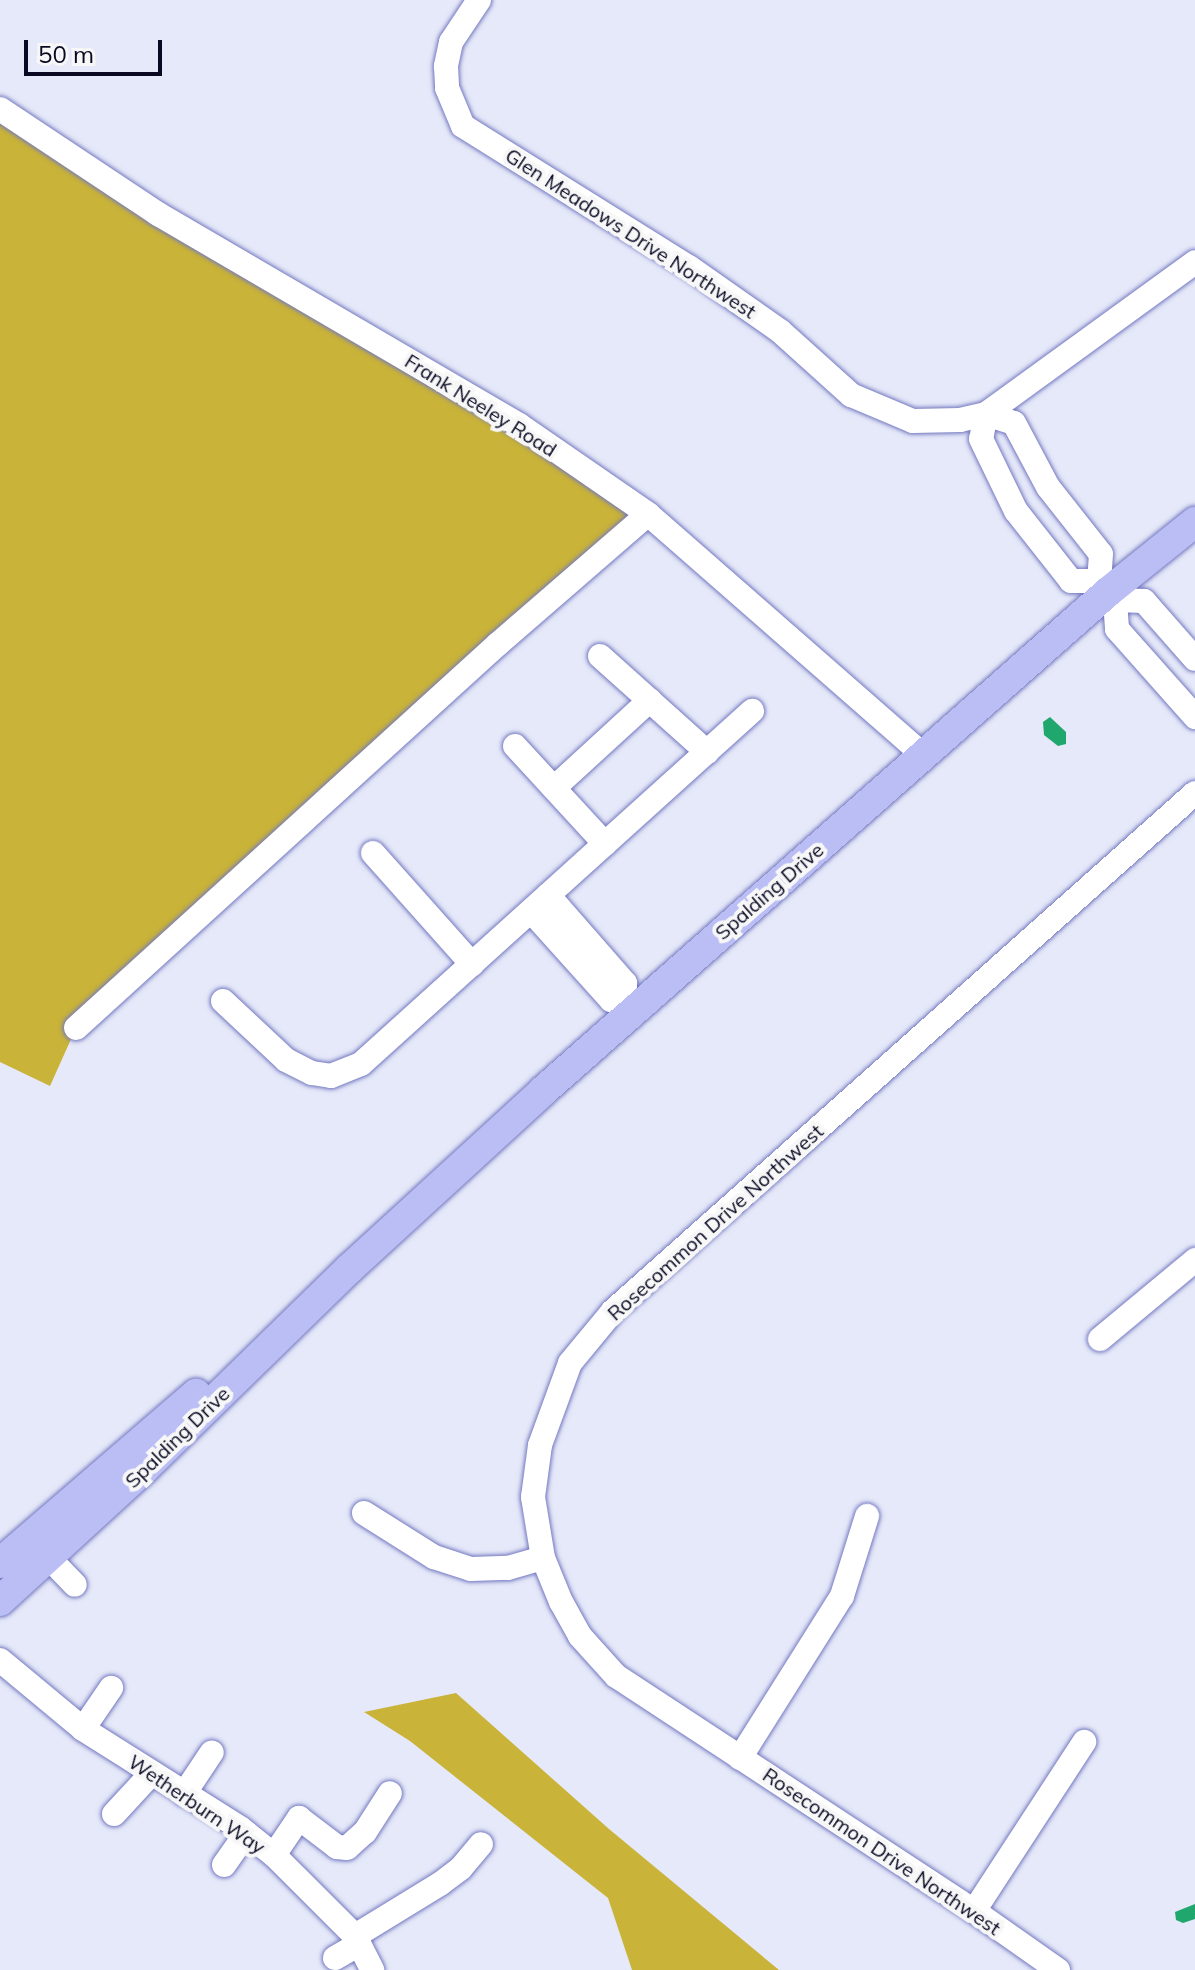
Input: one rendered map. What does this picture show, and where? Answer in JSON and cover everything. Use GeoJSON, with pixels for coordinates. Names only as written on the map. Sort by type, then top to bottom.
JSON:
{"type":"FeatureCollection","features":[{"type":"Feature","properties":{"kind":"main road","name":"Spalding Drive"},"geometry":{"type":"LineString","coordinates":[[0,1601],[49,1558],[630,1004],[923,755],[1108,591],[1195,522]]}},
{"type":"Feature","properties":{"kind":"main road","name":"Spalding Drive"},"geometry":{"type":"LineString","coordinates":[[0,1563],[122,1455],[349,1269]]}},
{"type":"Feature","properties":{"kind":"street","name":"Glen Meadows Drive Northwest"},"geometry":{"type":"LineString","coordinates":[[479,0],[451,42],[446,66],[447,88],[463,126],[689,267],[780,331],[851,395],[913,421],[960,420],[986,414],[1195,262]]}},
{"type":"Feature","properties":{"kind":"street","name":"Frank Neeley Road"},"geometry":{"type":"LineString","coordinates":[[0,109],[158,214],[519,425],[648,514],[923,755]]}},
{"type":"Feature","properties":{"kind":"street"},"geometry":{"type":"LineString","coordinates":[[1163,683],[1194,657],[1144,601],[1108,591],[1071,581],[1016,511],[981,439],[986,414],[1014,423],[1048,487],[1101,554],[1108,591],[1117,629],[1163,683],[1195,717]]}},
{"type":"Feature","properties":{"kind":"street"},"geometry":{"type":"LineString","coordinates":[[76,1028],[498,644],[648,514]]}},
{"type":"Feature","properties":{"kind":"street"},"geometry":{"type":"LineString","coordinates":[[600,656],[707,752]]}},
{"type":"Feature","properties":{"kind":"street"},"geometry":{"type":"LineString","coordinates":[[554,788],[650,700]]}},
{"type":"Feature","properties":{"kind":"street"},"geometry":{"type":"LineString","coordinates":[[223,1001],[286,1060],[312,1073],[331,1076],[361,1064],[752,711]]}},
{"type":"Feature","properties":{"kind":"street"},"geometry":{"type":"LineString","coordinates":[[515,746],[605,844]]}},
{"type":"Feature","properties":{"kind":"street","name":"Rosecommon Drive Northwest"},"geometry":{"type":"LineString","coordinates":[[1058,1970],[974,1911],[616,1676],[580,1636],[543,1558],[533,1497],[540,1445],[570,1363],[613,1311],[1195,793]]}},
{"type":"Feature","properties":{"kind":"street"},"geometry":{"type":"LineString","coordinates":[[373,853],[472,964]]}},
{"type":"Feature","properties":{"kind":"street"},"geometry":{"type":"LineString","coordinates":[[540,903],[611,1000],[630,1004]]}},
{"type":"Feature","properties":{"kind":"street"},"geometry":{"type":"LineString","coordinates":[[1100,1339],[1195,1260]]}},
{"type":"Feature","properties":{"kind":"street"},"geometry":{"type":"LineString","coordinates":[[364,1513],[434,1557],[471,1569],[508,1568],[543,1558]]}},
{"type":"Feature","properties":{"kind":"street"},"geometry":{"type":"LineString","coordinates":[[740,1758],[842,1596],[867,1516]]}},
{"type":"Feature","properties":{"kind":"street"},"geometry":{"type":"LineString","coordinates":[[49,1558],[75,1585]]}},
{"type":"Feature","properties":{"kind":"street","name":"Wetherburn Way"},"geometry":{"type":"LineString","coordinates":[[0,1660],[83,1729],[246,1833],[274,1855],[357,1940],[372,1970]]}},
{"type":"Feature","properties":{"kind":"street"},"geometry":{"type":"LineString","coordinates":[[83,1729],[111,1688]]}},
{"type":"Feature","properties":{"kind":"street"},"geometry":{"type":"LineString","coordinates":[[974,1911],[1084,1742]]}},
{"type":"Feature","properties":{"kind":"street"},"geometry":{"type":"LineString","coordinates":[[184,1794],[212,1752]]}},
{"type":"Feature","properties":{"kind":"street"},"geometry":{"type":"LineString","coordinates":[[114,1814],[152,1773]]}},
{"type":"Feature","properties":{"kind":"street"},"geometry":{"type":"LineString","coordinates":[[274,1855],[299,1818],[337,1847],[347,1848],[365,1832],[390,1793]]}},
{"type":"Feature","properties":{"kind":"street"},"geometry":{"type":"LineString","coordinates":[[224,1865],[246,1833]]}},
{"type":"Feature","properties":{"kind":"street"},"geometry":{"type":"LineString","coordinates":[[335,1958],[461,1868],[481,1844]]}},
{"type":"Feature","properties":{"kind":"shaded area"},"geometry":{"type":"Polygon","coordinates":[[[0,109],[648,514],[76,1028],[50,1086],[0,1062],[0,109]]]}},
{"type":"Feature","properties":{"kind":"shaded area"},"geometry":{"type":"Polygon","coordinates":[[[1050,717],[1066,732],[1066,744],[1058,746],[1044,735],[1043,722],[1050,717]]]}},
{"type":"Feature","properties":{"kind":"shaded area"},"geometry":{"type":"Polygon","coordinates":[[[456,1693],[609,1829],[779,1970],[632,1970],[608,1898],[410,1741],[364,1712],[456,1693]]]}},
{"type":"Feature","properties":{"kind":"shaded area"},"geometry":{"type":"Polygon","coordinates":[[[1195,1904],[1195,1919],[1183,1923],[1176,1920],[1175,1912],[1195,1904]]]}}]}
